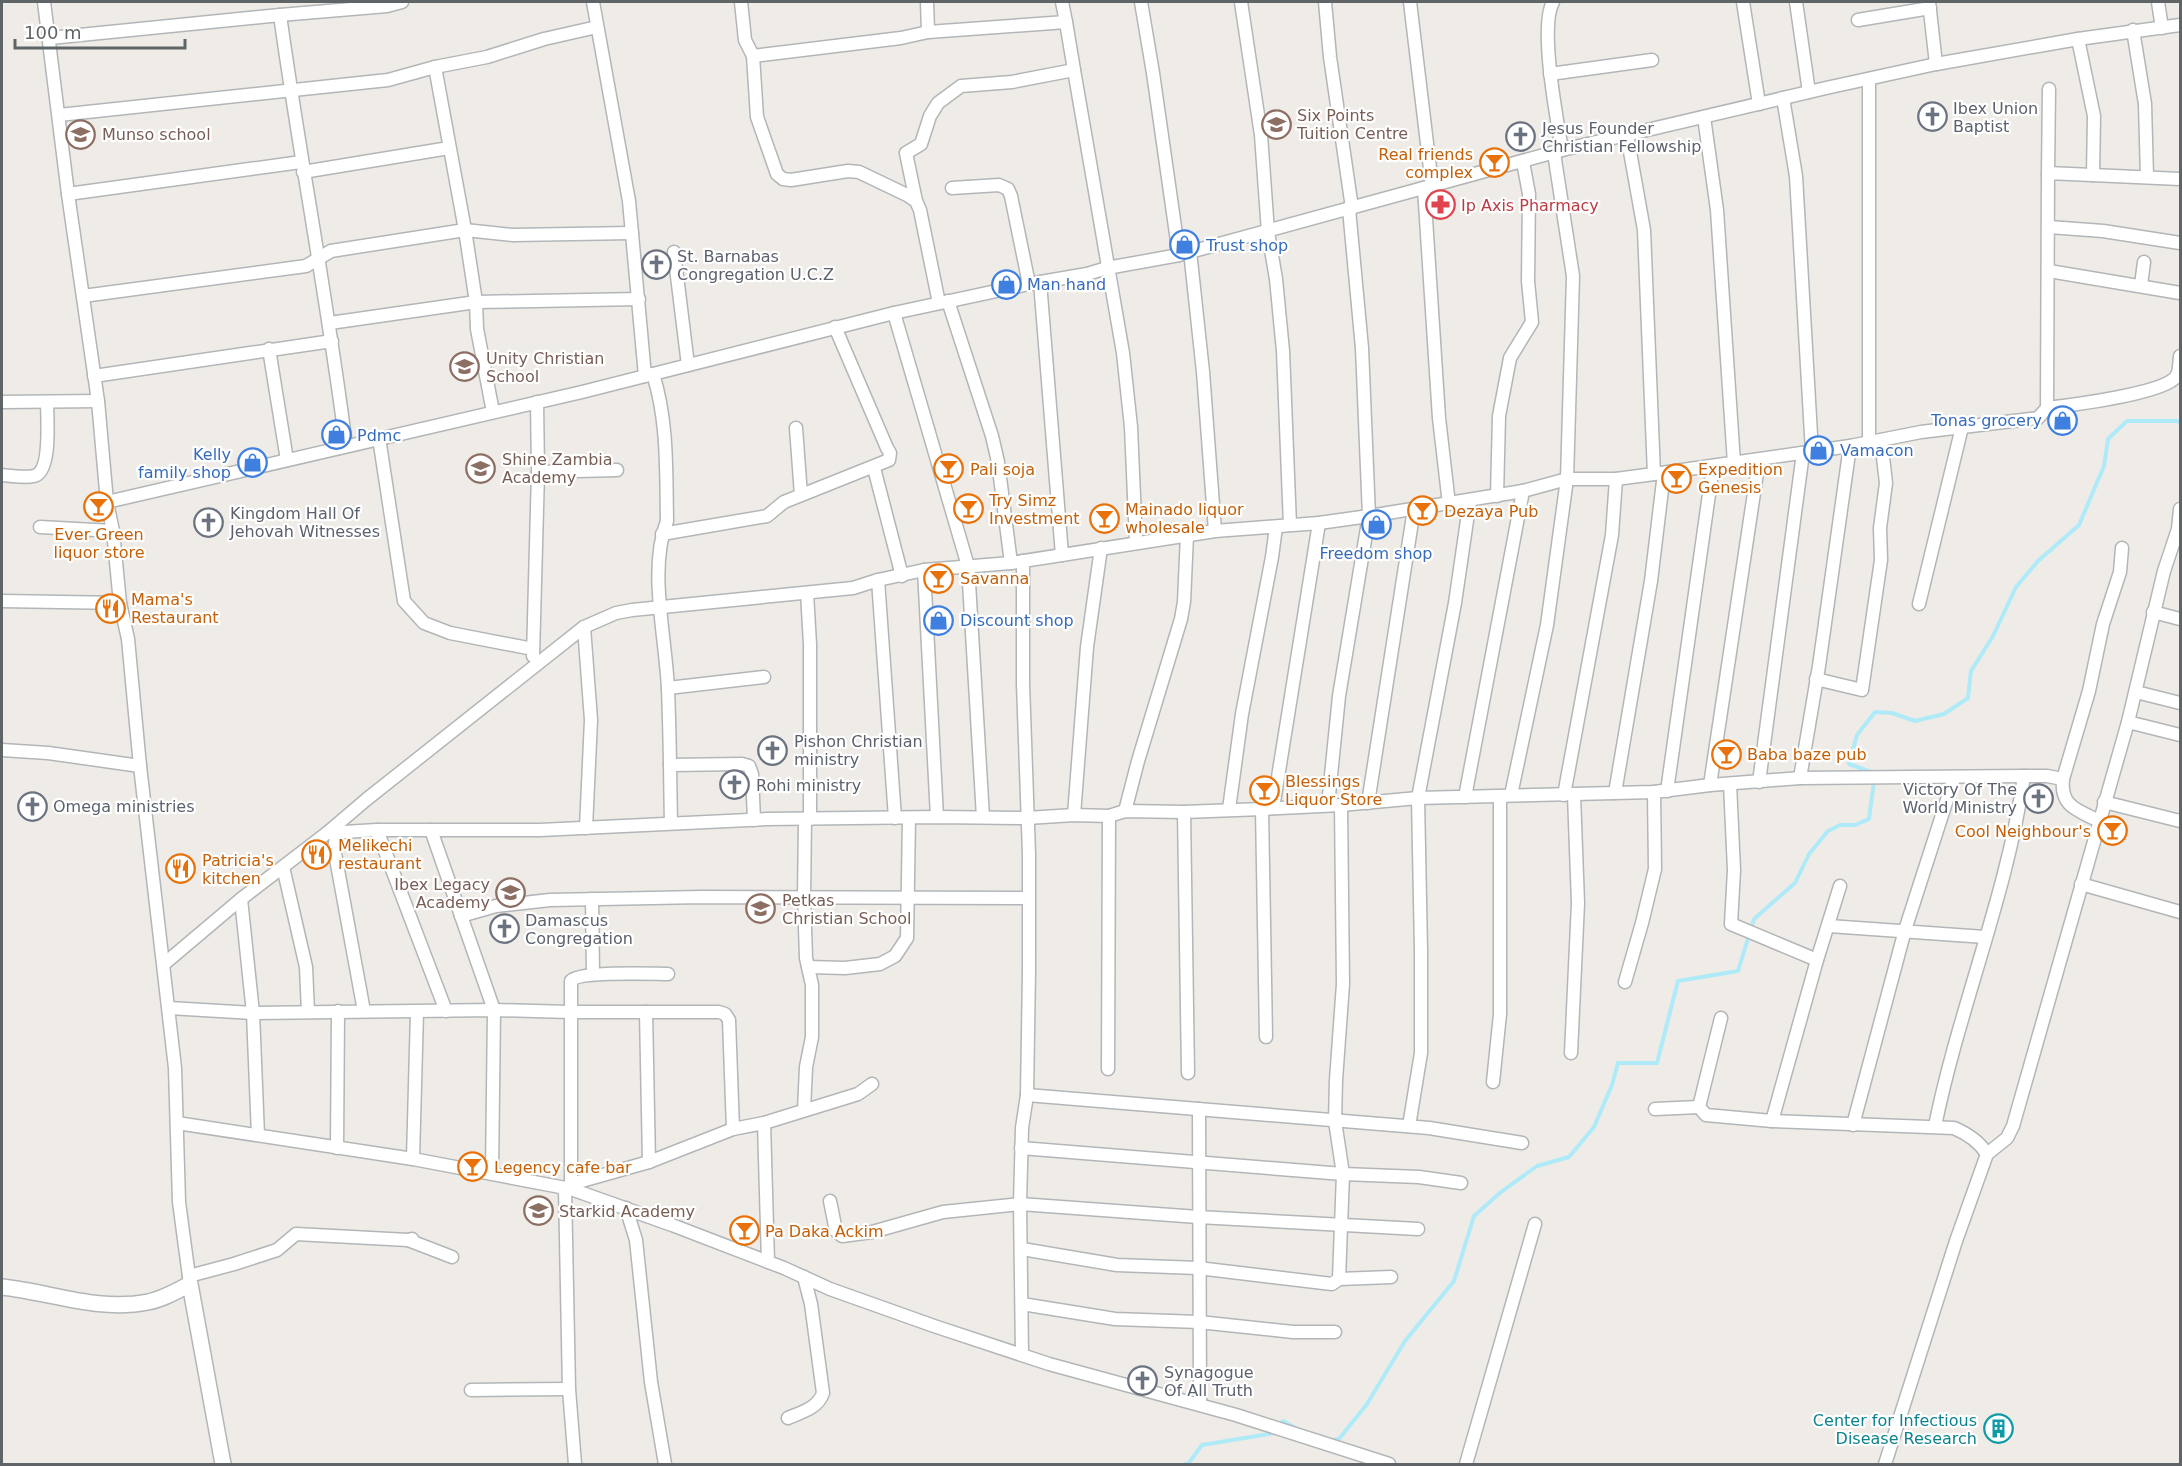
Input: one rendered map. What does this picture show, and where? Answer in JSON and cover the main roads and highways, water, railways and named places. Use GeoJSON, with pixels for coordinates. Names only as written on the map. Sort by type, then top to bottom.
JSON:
{"type":"FeatureCollection","features":[{"type":"Feature","properties":{"kind":"waterway"},"geometry":{"type":"LineString","coordinates":[[1332,1440],[1339,1439],[1367,1404],[1405,1341],[1454,1281],[1474,1216],[1501,1192],[1537,1166],[1569,1157],[1594,1127],[1612,1085],[1618,1063],[1657,1063],[1678,981],[1738,971],[1754,919],[1795,883],[1809,854],[1828,831],[1840,825],[1855,825],[1869,819],[1874,781],[1871,772],[1849,764],[1857,735],[1875,712],[1892,713],[1915,721],[1944,714],[1968,698],[1971,671],[1993,636],[2016,587],[2038,561],[2079,525],[2104,466],[2108,439],[2127,421],[2178,421],[2180,423]]}},
{"type":"Feature","properties":{"kind":"waterway"},"geometry":{"type":"LineString","coordinates":[[1185,1464],[1188,1464],[1202,1445],[1275,1433],[1283,1421],[1299,1430]]}},
{"type":"Feature","properties":{"kind":"place","name":"Ibex Union Baptist"},"geometry":{"type":"Point","coordinates":[1932,117]}},
{"type":"Feature","properties":{"kind":"place","name":"Six Points Tuition Centre"},"geometry":{"type":"Point","coordinates":[1276,124]}},
{"type":"Feature","properties":{"kind":"place","name":"Munso school"},"geometry":{"type":"Point","coordinates":[81,134]}},
{"type":"Feature","properties":{"kind":"place","name":"Jesus Founder Christian Fellowship"},"geometry":{"type":"Point","coordinates":[1521,137]}},
{"type":"Feature","properties":{"kind":"place","name":"Real friends complex"},"geometry":{"type":"Point","coordinates":[1494,163]}},
{"type":"Feature","properties":{"kind":"place","name":"Ip Axis Pharmacy"},"geometry":{"type":"Point","coordinates":[1440,205]}},
{"type":"Feature","properties":{"kind":"place","name":"Trust shop"},"geometry":{"type":"Point","coordinates":[1185,245]}},
{"type":"Feature","properties":{"kind":"place","name":"St. Barnabas Congregation U.C.Z"},"geometry":{"type":"Point","coordinates":[656,265]}},
{"type":"Feature","properties":{"kind":"place","name":"Man hand"},"geometry":{"type":"Point","coordinates":[1006,284]}},
{"type":"Feature","properties":{"kind":"place","name":"Unity Christian School"},"geometry":{"type":"Point","coordinates":[465,367]}},
{"type":"Feature","properties":{"kind":"place","name":"Tonas grocery"},"geometry":{"type":"Point","coordinates":[2063,420]}},
{"type":"Feature","properties":{"kind":"place","name":"Pdmc"},"geometry":{"type":"Point","coordinates":[336,435]}},
{"type":"Feature","properties":{"kind":"place","name":"Vamacon"},"geometry":{"type":"Point","coordinates":[1819,450]}},
{"type":"Feature","properties":{"kind":"place","name":"Kelly family shop"},"geometry":{"type":"Point","coordinates":[252,463]}},
{"type":"Feature","properties":{"kind":"place","name":"Shine Zambia Academy"},"geometry":{"type":"Point","coordinates":[481,468]}},
{"type":"Feature","properties":{"kind":"place","name":"Pali soja"},"geometry":{"type":"Point","coordinates":[949,469]}},
{"type":"Feature","properties":{"kind":"place","name":"Expedition Genesis"},"geometry":{"type":"Point","coordinates":[1677,478]}},
{"type":"Feature","properties":{"kind":"place","name":"Ever Green liquor store"},"geometry":{"type":"Point","coordinates":[99,506]}},
{"type":"Feature","properties":{"kind":"place","name":"Try Simz Investment"},"geometry":{"type":"Point","coordinates":[968,509]}},
{"type":"Feature","properties":{"kind":"place","name":"Dezaya Pub"},"geometry":{"type":"Point","coordinates":[1423,511]}},
{"type":"Feature","properties":{"kind":"place","name":"Mainado liquor wholesale"},"geometry":{"type":"Point","coordinates":[1104,518]}},
{"type":"Feature","properties":{"kind":"place","name":"Kingdom Hall Of Jehovah Witnesses"},"geometry":{"type":"Point","coordinates":[209,522]}},
{"type":"Feature","properties":{"kind":"place","name":"Freedom shop"},"geometry":{"type":"Point","coordinates":[1376,525]}},
{"type":"Feature","properties":{"kind":"place","name":"Savanna"},"geometry":{"type":"Point","coordinates":[939,578]}},
{"type":"Feature","properties":{"kind":"place","name":"Mama's Restaurant"},"geometry":{"type":"Point","coordinates":[110,608]}},
{"type":"Feature","properties":{"kind":"place","name":"Discount shop"},"geometry":{"type":"Point","coordinates":[939,620]}},
{"type":"Feature","properties":{"kind":"place","name":"Pishon Christian ministry"},"geometry":{"type":"Point","coordinates":[773,750]}},
{"type":"Feature","properties":{"kind":"place","name":"Baba baze pub"},"geometry":{"type":"Point","coordinates":[1726,754]}},
{"type":"Feature","properties":{"kind":"place","name":"Rohi ministry"},"geometry":{"type":"Point","coordinates":[735,785]}},
{"type":"Feature","properties":{"kind":"place","name":"Blessings Liquor Store"},"geometry":{"type":"Point","coordinates":[1264,790]}},
{"type":"Feature","properties":{"kind":"place","name":"Victory Of The World Ministry"},"geometry":{"type":"Point","coordinates":[2038,798]}},
{"type":"Feature","properties":{"kind":"place","name":"Omega ministries"},"geometry":{"type":"Point","coordinates":[32,806]}},
{"type":"Feature","properties":{"kind":"place","name":"Cool Neighbour's"},"geometry":{"type":"Point","coordinates":[2112,831]}},
{"type":"Feature","properties":{"kind":"place","name":"Melikechi restaurant"},"geometry":{"type":"Point","coordinates":[317,854]}},
{"type":"Feature","properties":{"kind":"place","name":"Patricia's kitchen"},"geometry":{"type":"Point","coordinates":[181,869]}},
{"type":"Feature","properties":{"kind":"place","name":"Ibex Legacy Academy"},"geometry":{"type":"Point","coordinates":[511,893]}},
{"type":"Feature","properties":{"kind":"place","name":"Petkas Christian School"},"geometry":{"type":"Point","coordinates":[761,909]}},
{"type":"Feature","properties":{"kind":"place","name":"Damascus Congregation"},"geometry":{"type":"Point","coordinates":[504,929]}},
{"type":"Feature","properties":{"kind":"place","name":"Legency cafe bar"},"geometry":{"type":"Point","coordinates":[473,1167]}},
{"type":"Feature","properties":{"kind":"place","name":"Starkid Academy"},"geometry":{"type":"Point","coordinates":[538,1211]}},
{"type":"Feature","properties":{"kind":"place","name":"Pa Daka Ackim"},"geometry":{"type":"Point","coordinates":[744,1231]}},
{"type":"Feature","properties":{"kind":"place","name":"Synagogue Of All Truth"},"geometry":{"type":"Point","coordinates":[1143,1381]}},
{"type":"Feature","properties":{"kind":"place","name":"Center for Infectious Disease Research"},"geometry":{"type":"Point","coordinates":[1998,1429]}}]}
